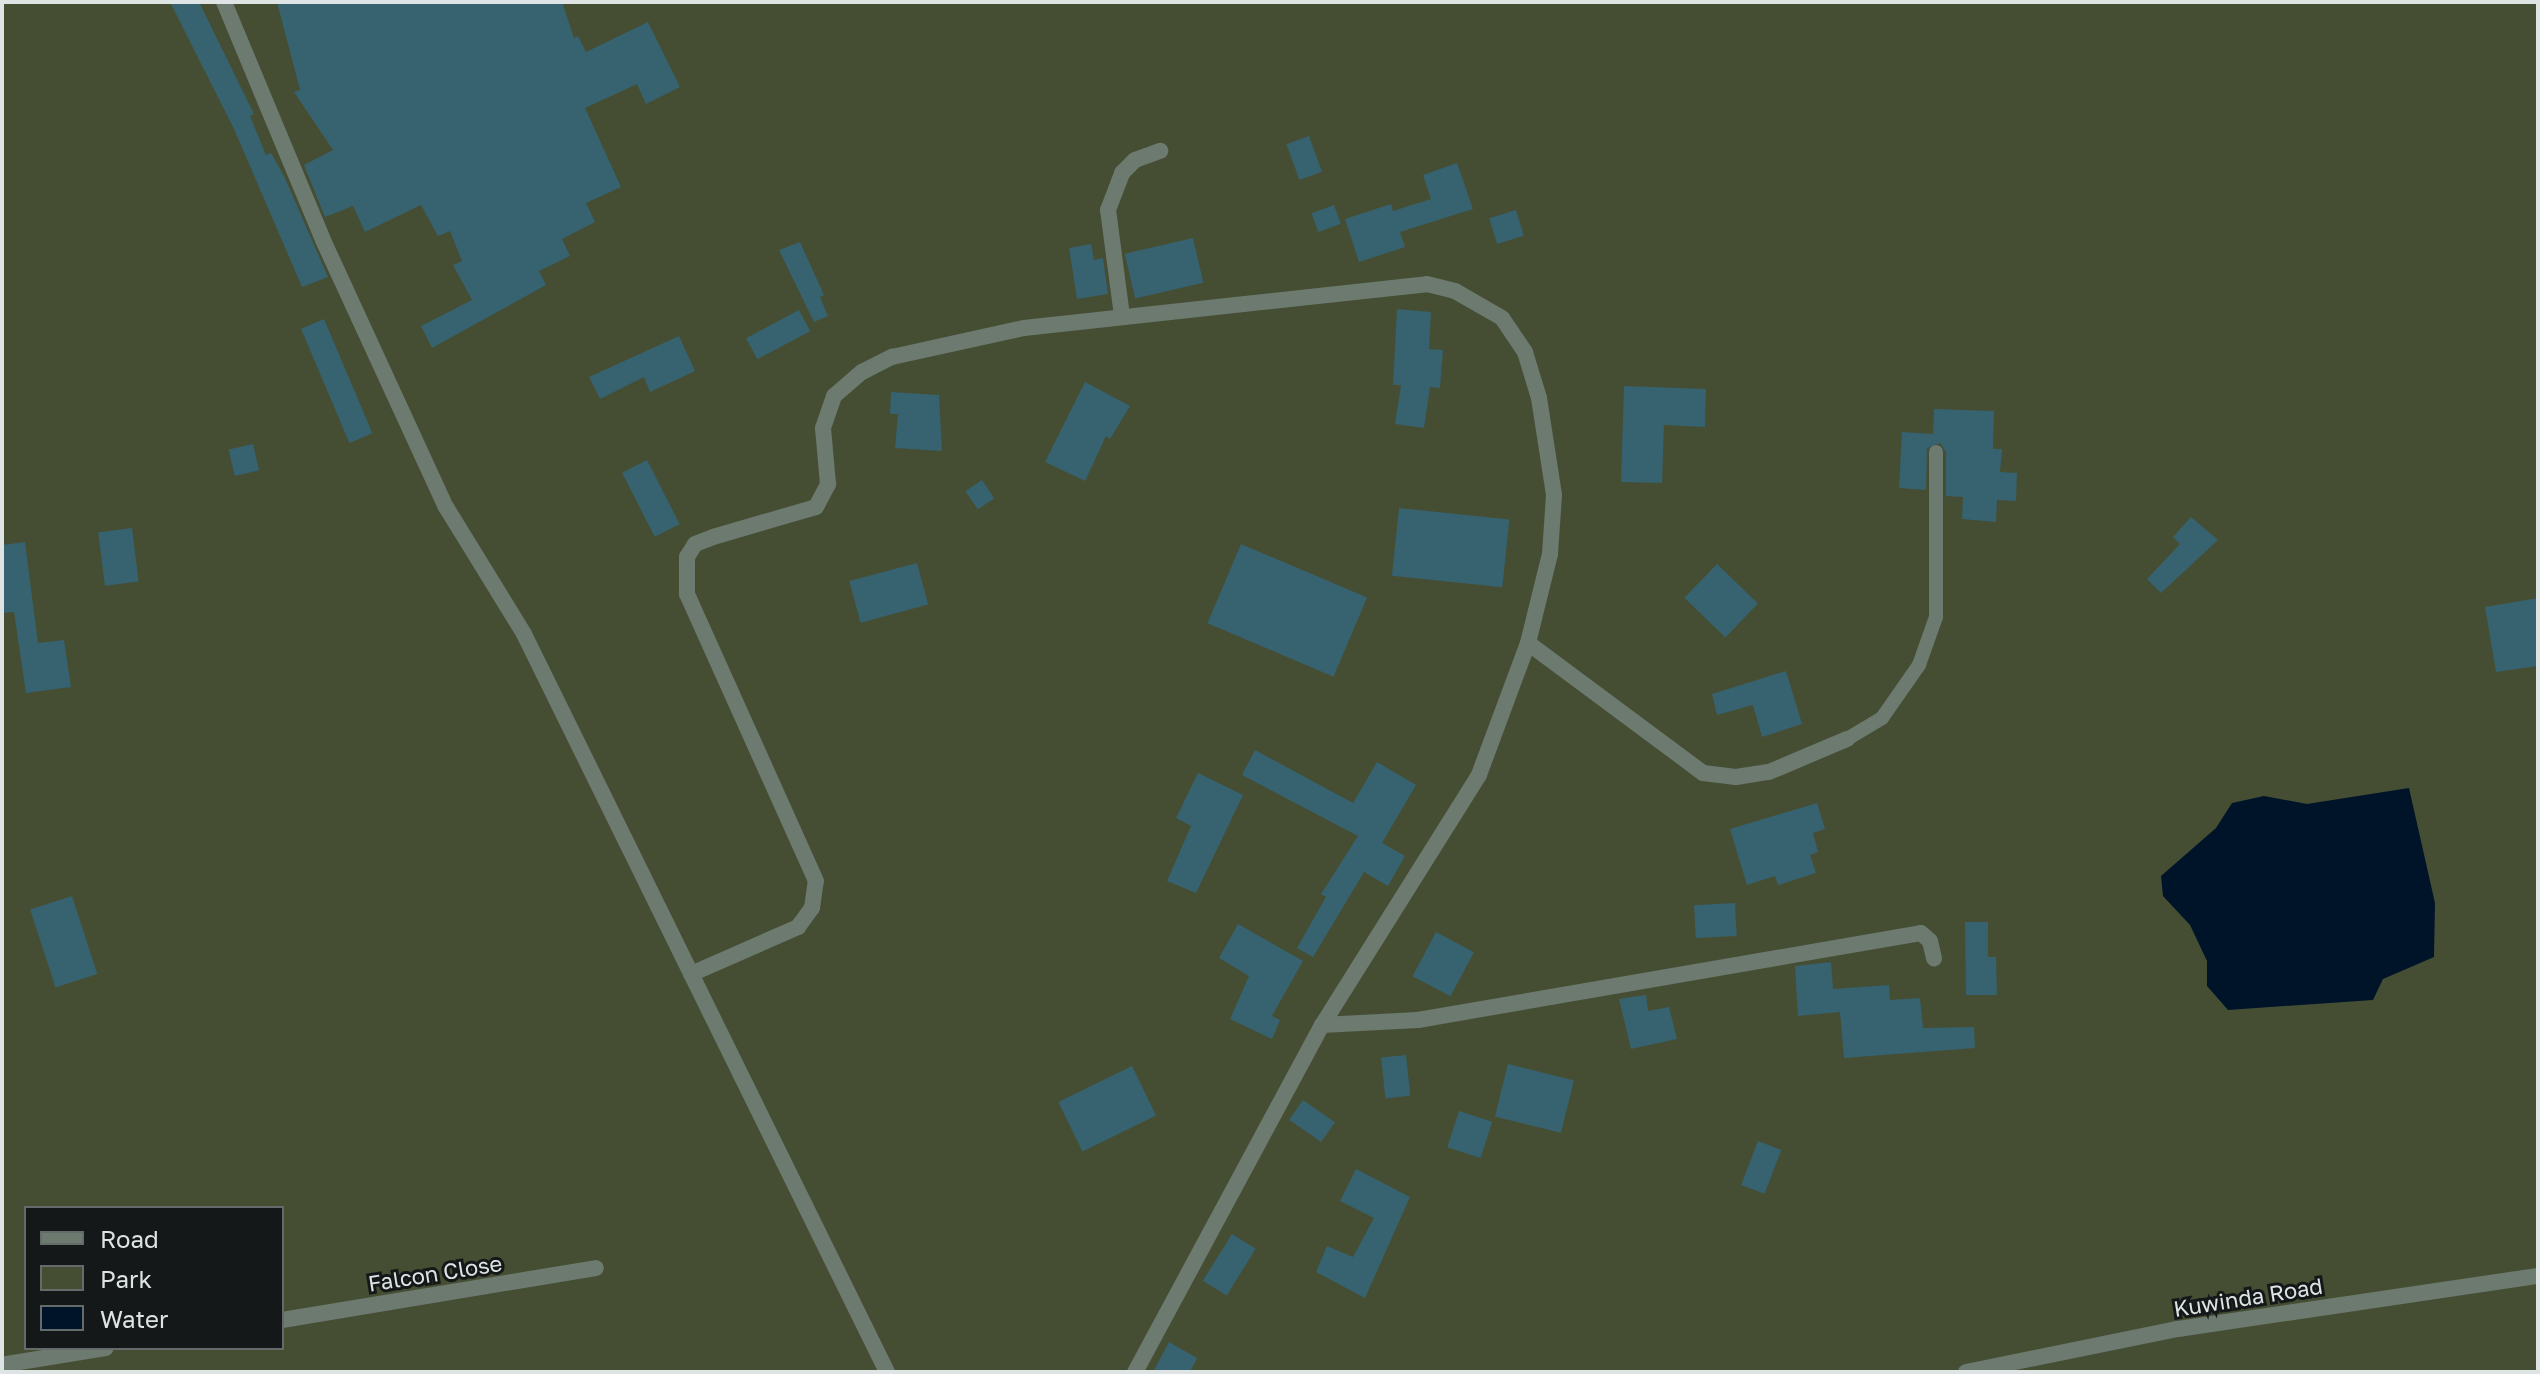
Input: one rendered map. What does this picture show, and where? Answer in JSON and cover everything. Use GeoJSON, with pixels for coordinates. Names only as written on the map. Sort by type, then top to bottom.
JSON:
{"type":"FeatureCollection","features":[{"type":"Feature","properties":{"kind":"street"},"geometry":{"type":"LineString","coordinates":[[224,2],[323,240],[446,507],[524,634],[887,1372]]}},
{"type":"Feature","properties":{"kind":"street"},"geometry":{"type":"LineString","coordinates":[[1122,316],[1108,210],[1122,173],[1135,160],[1160,151]]}},
{"type":"Feature","properties":{"kind":"street"},"geometry":{"type":"LineString","coordinates":[[691,974],[798,927],[812,908],[816,881],[687,594],[687,557],[695,544],[713,537],[816,507],[828,484],[823,428],[830,406],[834,396],[862,372],[892,357],[1024,328],[1427,284],[1455,291],[1502,318],[1525,352],[1539,398],[1554,495],[1550,554],[1528,643],[1479,775],[1322,1025],[1135,1372]]}},
{"type":"Feature","properties":{"kind":"street"},"geometry":{"type":"LineString","coordinates":[[1528,643],[1703,773],[1736,777],[1769,772],[1847,739]]}},
{"type":"Feature","properties":{"kind":"street"},"geometry":{"type":"LineString","coordinates":[[1322,1025],[1418,1020],[1921,933],[1930,941],[1934,959]]}},
{"type":"Feature","properties":{"kind":"street","name":"Falcon Close"},"geometry":{"type":"LineString","coordinates":[[284,1320],[596,1268]]}},
{"type":"Feature","properties":{"kind":"street","name":"Kuwinda Road"},"geometry":{"type":"LineString","coordinates":[[1966,1372],[2178,1329],[2538,1276]]}},
{"type":"Feature","properties":{"kind":"street"},"geometry":{"type":"LineString","coordinates":[[2,1369],[7,1364],[94,1350]]}},
{"type":"Feature","properties":{"kind":"lane"},"geometry":{"type":"LineString","coordinates":[[1847,739],[1882,718],[1919,665],[1936,617],[1936,452]]}},
{"type":"Feature","properties":{"kind":"green space"},"geometry":{"type":"Polygon","coordinates":[[[2,2],[2538,2],[2538,1372],[2,1372],[2,2]]]}},
{"type":"Feature","properties":{"kind":"water"},"geometry":{"type":"Polygon","coordinates":[[[2409,788],[2435,903],[2434,957],[2383,979],[2373,1000],[2228,1010],[2207,986],[2207,961],[2190,925],[2163,896],[2161,876],[2216,828],[2232,803],[2264,796],[2307,804],[2409,788]]]}},
{"type":"Feature","properties":{"kind":"building"},"geometry":{"type":"Polygon","coordinates":[[[170,2],[199,2],[254,114],[250,116],[266,155],[271,153],[284,176],[328,277],[302,287],[234,129],[170,2]]]}},
{"type":"Feature","properties":{"kind":"building"},"geometry":{"type":"Polygon","coordinates":[[[277,2],[562,2],[574,38],[578,36],[586,52],[648,22],[680,87],[646,104],[637,84],[585,108],[621,187],[586,203],[595,222],[562,239],[570,256],[539,271],[546,285],[432,348],[421,326],[472,300],[453,265],[462,261],[450,231],[438,236],[421,205],[365,232],[353,206],[325,217],[304,165],[333,150],[294,92],[300,90],[277,2]]]}},
{"type":"Feature","properties":{"kind":"building"},"geometry":{"type":"Polygon","coordinates":[[[1309,136],[1322,172],[1299,180],[1286,144],[1309,136]]]}},
{"type":"Feature","properties":{"kind":"building"},"geometry":{"type":"Polygon","coordinates":[[[1457,163],[1473,209],[1400,232],[1405,247],[1359,262],[1345,219],[1391,204],[1393,211],[1431,199],[1423,175],[1457,163]]]}},
{"type":"Feature","properties":{"kind":"building"},"geometry":{"type":"Polygon","coordinates":[[[1334,205],[1341,224],[1318,232],[1311,213],[1334,205]]]}},
{"type":"Feature","properties":{"kind":"building"},"geometry":{"type":"Polygon","coordinates":[[[1516,210],[1524,236],[1497,244],[1489,218],[1516,210]]]}},
{"type":"Feature","properties":{"kind":"building"},"geometry":{"type":"Polygon","coordinates":[[[1193,238],[1203,283],[1135,299],[1125,254],[1193,238]]]}},
{"type":"Feature","properties":{"kind":"building"},"geometry":{"type":"Polygon","coordinates":[[[800,242],[824,295],[820,297],[828,316],[814,322],[779,250],[800,242]]]}},
{"type":"Feature","properties":{"kind":"building"},"geometry":{"type":"Polygon","coordinates":[[[1091,244],[1094,260],[1103,258],[1108,294],[1077,299],[1069,248],[1091,244]]]}},
{"type":"Feature","properties":{"kind":"building"},"geometry":{"type":"Polygon","coordinates":[[[1397,309],[1431,312],[1429,349],[1443,350],[1440,388],[1430,387],[1424,428],[1395,424],[1401,385],[1393,385],[1397,309]]]}},
{"type":"Feature","properties":{"kind":"building"},"geometry":{"type":"Polygon","coordinates":[[[799,310],[810,331],[757,359],[746,338],[799,310]]]}},
{"type":"Feature","properties":{"kind":"building"},"geometry":{"type":"Polygon","coordinates":[[[324,319],[372,433],[349,443],[301,329],[324,319]]]}},
{"type":"Feature","properties":{"kind":"building"},"geometry":{"type":"Polygon","coordinates":[[[679,336],[695,371],[650,392],[644,377],[600,399],[589,377],[679,336]]]}},
{"type":"Feature","properties":{"kind":"building"},"geometry":{"type":"Polygon","coordinates":[[[1085,382],[1130,406],[1110,439],[1106,436],[1085,481],[1045,462],[1085,382]]]}},
{"type":"Feature","properties":{"kind":"building"},"geometry":{"type":"Polygon","coordinates":[[[1624,386],[1706,389],[1705,427],[1664,425],[1662,483],[1621,482],[1624,386]]]}},
{"type":"Feature","properties":{"kind":"building"},"geometry":{"type":"Polygon","coordinates":[[[891,392],[939,395],[942,451],[895,448],[898,414],[890,414],[891,392]]]}},
{"type":"Feature","properties":{"kind":"building"},"geometry":{"type":"Polygon","coordinates":[[[1934,409],[1994,411],[1993,449],[2002,449],[2000,472],[2017,473],[2016,501],[1997,500],[1996,522],[1962,519],[1963,497],[1946,496],[1946,452],[1940,443],[1927,448],[1926,490],[1899,488],[1902,432],[1933,434],[1934,409]]]}},
{"type":"Feature","properties":{"kind":"building"},"geometry":{"type":"Polygon","coordinates":[[[253,444],[259,470],[235,476],[229,450],[253,444]]]}},
{"type":"Feature","properties":{"kind":"building"},"geometry":{"type":"Polygon","coordinates":[[[647,460],[680,524],[655,537],[622,473],[647,460]]]}},
{"type":"Feature","properties":{"kind":"building"},"geometry":{"type":"Polygon","coordinates":[[[982,480],[994,498],[978,509],[965,491],[982,480]]]}},
{"type":"Feature","properties":{"kind":"building"},"geometry":{"type":"Polygon","coordinates":[[[1399,508],[1509,520],[1502,587],[1392,576],[1399,508]]]}},
{"type":"Feature","properties":{"kind":"building"},"geometry":{"type":"Polygon","coordinates":[[[2191,517],[2218,540],[2161,593],[2147,579],[2180,544],[2173,537],[2191,517]]]}},
{"type":"Feature","properties":{"kind":"building"},"geometry":{"type":"Polygon","coordinates":[[[132,528],[139,582],[105,586],[98,532],[132,528]]]}},
{"type":"Feature","properties":{"kind":"building"},"geometry":{"type":"Polygon","coordinates":[[[25,542],[38,643],[64,640],[71,687],[26,693],[14,612],[2,613],[2,545],[25,542]]]}},
{"type":"Feature","properties":{"kind":"building"},"geometry":{"type":"Polygon","coordinates":[[[1241,544],[1367,598],[1334,677],[1207,623],[1241,544]]]}},
{"type":"Feature","properties":{"kind":"building"},"geometry":{"type":"Polygon","coordinates":[[[917,563],[928,605],[861,623],[849,581],[917,563]]]}},
{"type":"Feature","properties":{"kind":"building"},"geometry":{"type":"Polygon","coordinates":[[[1717,564],[1758,604],[1725,637],[1684,598],[1717,564]]]}},
{"type":"Feature","properties":{"kind":"building"},"geometry":{"type":"Polygon","coordinates":[[[2538,598],[2538,666],[2496,672],[2485,607],[2538,598]]]}},
{"type":"Feature","properties":{"kind":"building"},"geometry":{"type":"Polygon","coordinates":[[[1786,671],[1802,724],[1762,737],[1753,705],[1717,715],[1712,694],[1786,671]]]}},
{"type":"Feature","properties":{"kind":"building"},"geometry":{"type":"Polygon","coordinates":[[[1255,750],[1353,803],[1377,762],[1416,785],[1382,843],[1405,856],[1388,886],[1364,872],[1313,957],[1297,948],[1326,897],[1321,894],[1358,836],[1242,775],[1255,750]]]}},
{"type":"Feature","properties":{"kind":"building"},"geometry":{"type":"Polygon","coordinates":[[[1198,773],[1243,795],[1196,893],[1167,881],[1191,826],[1176,818],[1198,773]]]}},
{"type":"Feature","properties":{"kind":"building"},"geometry":{"type":"Polygon","coordinates":[[[1817,803],[1825,829],[1813,833],[1818,852],[1810,855],[1816,873],[1778,885],[1775,876],[1747,885],[1730,829],[1817,803]]]}},
{"type":"Feature","properties":{"kind":"building"},"geometry":{"type":"Polygon","coordinates":[[[72,896],[97,974],[55,988],[30,910],[72,896]]]}},
{"type":"Feature","properties":{"kind":"building"},"geometry":{"type":"Polygon","coordinates":[[[1735,903],[1737,936],[1696,938],[1694,905],[1735,903]]]}},
{"type":"Feature","properties":{"kind":"building"},"geometry":{"type":"Polygon","coordinates":[[[1965,922],[1988,922],[1988,957],[1996,957],[1997,995],[1966,995],[1965,922]]]}},
{"type":"Feature","properties":{"kind":"building"},"geometry":{"type":"Polygon","coordinates":[[[1238,924],[1303,961],[1272,1016],[1280,1020],[1272,1039],[1230,1019],[1249,976],[1219,958],[1238,924]]]}},
{"type":"Feature","properties":{"kind":"building"},"geometry":{"type":"Polygon","coordinates":[[[1436,932],[1474,952],[1450,996],[1413,976],[1436,932]]]}},
{"type":"Feature","properties":{"kind":"building"},"geometry":{"type":"Polygon","coordinates":[[[1831,962],[1833,989],[1889,985],[1890,1000],[1920,998],[1923,1028],[1974,1027],[1975,1048],[1844,1058],[1840,1012],[1798,1016],[1795,966],[1831,962]]]}},
{"type":"Feature","properties":{"kind":"building"},"geometry":{"type":"Polygon","coordinates":[[[1646,995],[1648,1011],[1669,1007],[1677,1039],[1631,1049],[1619,999],[1646,995]]]}},
{"type":"Feature","properties":{"kind":"building"},"geometry":{"type":"Polygon","coordinates":[[[1406,1055],[1410,1096],[1385,1098],[1381,1058],[1406,1055]]]}},
{"type":"Feature","properties":{"kind":"building"},"geometry":{"type":"Polygon","coordinates":[[[1508,1064],[1574,1080],[1561,1133],[1495,1116],[1508,1064]]]}},
{"type":"Feature","properties":{"kind":"building"},"geometry":{"type":"Polygon","coordinates":[[[1132,1066],[1156,1115],[1082,1151],[1058,1102],[1132,1066]]]}},
{"type":"Feature","properties":{"kind":"building"},"geometry":{"type":"Polygon","coordinates":[[[1303,1100],[1335,1122],[1321,1142],[1289,1120],[1303,1100]]]}},
{"type":"Feature","properties":{"kind":"building"},"geometry":{"type":"Polygon","coordinates":[[[1459,1111],[1492,1122],[1481,1158],[1447,1147],[1459,1111]]]}},
{"type":"Feature","properties":{"kind":"building"},"geometry":{"type":"Polygon","coordinates":[[[1758,1141],[1781,1150],[1764,1194],[1741,1185],[1758,1141]]]}},
{"type":"Feature","properties":{"kind":"building"},"geometry":{"type":"Polygon","coordinates":[[[1356,1169],[1410,1197],[1365,1298],[1316,1272],[1327,1246],[1353,1257],[1374,1218],[1340,1201],[1356,1169]]]}},
{"type":"Feature","properties":{"kind":"building"},"geometry":{"type":"Polygon","coordinates":[[[1232,1234],[1256,1249],[1227,1295],[1203,1281],[1232,1234]]]}},
{"type":"Feature","properties":{"kind":"building"},"geometry":{"type":"Polygon","coordinates":[[[1169,1342],[1197,1358],[1190,1372],[1153,1372],[1169,1342]]]}}]}
